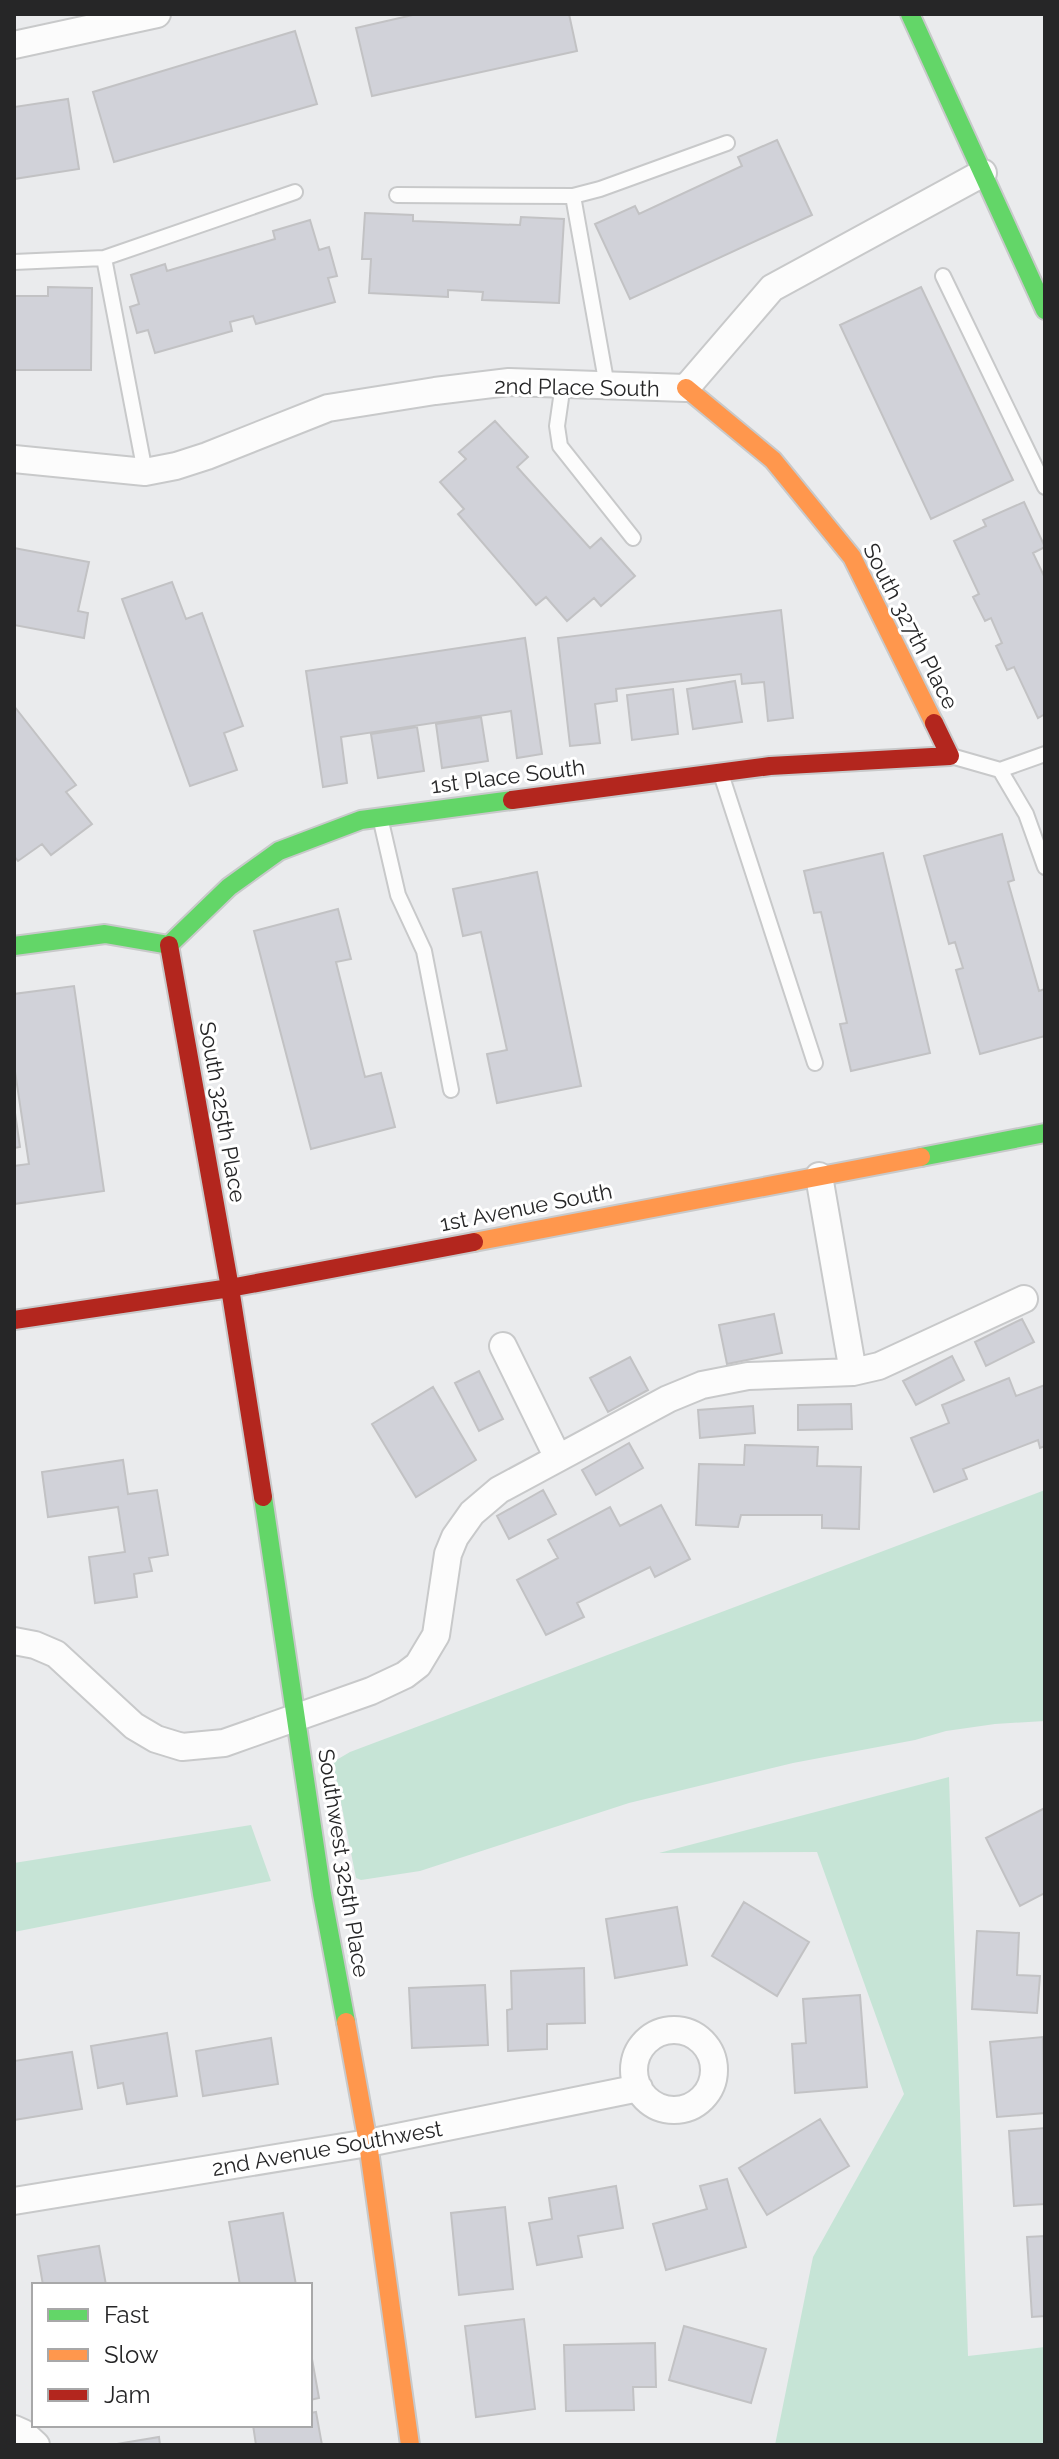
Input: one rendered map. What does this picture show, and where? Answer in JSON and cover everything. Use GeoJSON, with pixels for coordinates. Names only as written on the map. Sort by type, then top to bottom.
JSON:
{"type":"FeatureCollection","features":[{"type":"Feature","properties":{"kind":"street"},"geometry":{"type":"LineString","coordinates":[[14,45],[157,14]]}},
{"type":"Feature","properties":{"kind":"street"},"geometry":{"type":"LineString","coordinates":[[910,14],[1045,310]]}},
{"type":"Feature","properties":{"kind":"street","name":"2nd Place South"},"geometry":{"type":"LineString","coordinates":[[14,459],[145,472],[197,459],[328,408],[509,382],[686,388],[772,288],[983,173]]}},
{"type":"Feature","properties":{"kind":"street","name":"South 327th Place"},"geometry":{"type":"LineString","coordinates":[[686,388],[773,460],[852,557],[950,756]]}},
{"type":"Feature","properties":{"kind":"street","name":"1st Place South"},"geometry":{"type":"LineString","coordinates":[[169,945],[229,887],[279,851],[361,820],[770,766],[950,756]]}},
{"type":"Feature","properties":{"kind":"street"},"geometry":{"type":"LineString","coordinates":[[14,946],[105,934],[169,945]]}},
{"type":"Feature","properties":{"kind":"street","name":"South 325th Place"},"geometry":{"type":"LineString","coordinates":[[169,945],[230,1288]]}},
{"type":"Feature","properties":{"kind":"street","name":"1st Avenue South"},"geometry":{"type":"LineString","coordinates":[[14,1320],[230,1288],[1045,1133]]}},
{"type":"Feature","properties":{"kind":"street"},"geometry":{"type":"LineString","coordinates":[[819,1176],[853,1372]]}},
{"type":"Feature","properties":{"kind":"street","name":"Southwest 325th Place"},"geometry":{"type":"LineString","coordinates":[[230,1288],[322,1894],[368,2143],[410,2445]]}},
{"type":"Feature","properties":{"kind":"street"},"geometry":{"type":"LineString","coordinates":[[14,1641],[56,1654],[134,1726],[171,1745],[214,1745],[297,1717],[389,1684],[418,1665],[436,1635],[448,1554],[459,1529],[489,1497],[668,1399],[710,1383],[768,1375],[853,1372],[879,1366],[1024,1299]]}},
{"type":"Feature","properties":{"kind":"street"},"geometry":{"type":"LineString","coordinates":[[503,1346],[558,1458]]}},
{"type":"Feature","properties":{"kind":"street","name":"2nd Avenue Southwest"},"geometry":{"type":"LineString","coordinates":[[14,2201],[368,2143],[639,2088]]}},
{"type":"Feature","properties":{"kind":"street"},"geometry":{"type":"LineString","coordinates":[[14,2429],[36,2445]]}},
{"type":"Feature","properties":{"kind":"lane"},"geometry":{"type":"LineString","coordinates":[[397,195],[573,196],[727,143]]}},
{"type":"Feature","properties":{"kind":"lane"},"geometry":{"type":"LineString","coordinates":[[14,262],[104,258],[295,192]]}},
{"type":"Feature","properties":{"kind":"lane"},"geometry":{"type":"LineString","coordinates":[[573,196],[607,386]]}},
{"type":"Feature","properties":{"kind":"lane"},"geometry":{"type":"LineString","coordinates":[[104,258],[145,472]]}},
{"type":"Feature","properties":{"kind":"lane"},"geometry":{"type":"LineString","coordinates":[[943,276],[1045,487]]}},
{"type":"Feature","properties":{"kind":"lane"},"geometry":{"type":"LineString","coordinates":[[563,384],[557,426],[560,446],[633,538]]}},
{"type":"Feature","properties":{"kind":"lane"},"geometry":{"type":"LineString","coordinates":[[1045,754],[1000,770],[1026,814],[1045,867]]}},
{"type":"Feature","properties":{"kind":"lane","name":"1st Place South"},"geometry":{"type":"LineString","coordinates":[[950,756],[1000,770]]}},
{"type":"Feature","properties":{"kind":"lane"},"geometry":{"type":"LineString","coordinates":[[720,772],[815,1063]]}},
{"type":"Feature","properties":{"kind":"lane"},"geometry":{"type":"LineString","coordinates":[[380,817],[398,895],[424,951],[451,1090]]}},
{"type":"Feature","properties":{"kind":"green space"},"geometry":{"type":"Polygon","coordinates":[[[1045,1490],[1045,1721],[946,1731],[915,1740],[793,1763],[629,1803],[420,1871],[361,1880],[356,1878],[333,1762],[350,1752],[1045,1490]]]}},
{"type":"Feature","properties":{"kind":"green space"},"geometry":{"type":"Polygon","coordinates":[[[949,1777],[968,2356],[1045,2347],[1045,2445],[775,2445],[813,2257],[904,2094],[817,1852],[659,1853],[949,1777]]]}},
{"type":"Feature","properties":{"kind":"green space"},"geometry":{"type":"Polygon","coordinates":[[[251,1825],[271,1881],[14,1932],[14,1863],[251,1825]]]}},
{"type":"Feature","properties":{"kind":"building"},"geometry":{"type":"Polygon","coordinates":[[[417,14],[569,14],[577,51],[372,96],[356,28],[417,14]]]}},
{"type":"Feature","properties":{"kind":"building"},"geometry":{"type":"Polygon","coordinates":[[[295,31],[317,104],[114,162],[93,92],[295,31]]]}},
{"type":"Feature","properties":{"kind":"building"},"geometry":{"type":"Polygon","coordinates":[[[68,99],[79,169],[14,179],[14,107],[68,99]]]}},
{"type":"Feature","properties":{"kind":"building"},"geometry":{"type":"Polygon","coordinates":[[[777,140],[812,215],[630,299],[595,224],[635,206],[639,214],[742,166],[738,157],[777,140]]]}},
{"type":"Feature","properties":{"kind":"building"},"geometry":{"type":"Polygon","coordinates":[[[365,213],[413,215],[413,221],[520,225],[521,217],[564,219],[559,303],[482,300],[483,292],[448,290],[448,297],[369,293],[371,259],[362,259],[365,213]]]}},
{"type":"Feature","properties":{"kind":"building"},"geometry":{"type":"Polygon","coordinates":[[[310,220],[319,250],[329,247],[337,276],[328,278],[335,302],[256,324],[253,316],[230,322],[232,331],[155,353],[148,330],[137,333],[130,307],[139,304],[131,275],[165,264],[167,271],[275,239],[273,231],[310,220]]]}},
{"type":"Feature","properties":{"kind":"building"},"geometry":{"type":"Polygon","coordinates":[[[48,287],[92,288],[91,370],[14,370],[14,296],[48,296],[48,287]]]}},
{"type":"Feature","properties":{"kind":"building"},"geometry":{"type":"Polygon","coordinates":[[[921,287],[1013,480],[931,519],[840,325],[921,287]]]}},
{"type":"Feature","properties":{"kind":"building"},"geometry":{"type":"Polygon","coordinates":[[[495,421],[528,457],[517,467],[590,548],[601,538],[635,576],[601,606],[594,598],[567,621],[546,597],[536,605],[458,514],[464,509],[440,482],[466,459],[459,452],[495,421]]]}},
{"type":"Feature","properties":{"kind":"building"},"geometry":{"type":"Polygon","coordinates":[[[1024,502],[1045,547],[1033,553],[1045,578],[1045,714],[1038,718],[1014,667],[1007,670],[996,646],[1002,643],[991,618],[985,621],[973,597],[979,594],[954,541],[986,526],[983,520],[1024,502]]]}},
{"type":"Feature","properties":{"kind":"building"},"geometry":{"type":"Polygon","coordinates":[[[14,548],[89,562],[78,611],[88,613],[84,638],[14,625],[14,548]]]}},
{"type":"Feature","properties":{"kind":"building"},"geometry":{"type":"Polygon","coordinates":[[[172,582],[186,619],[202,613],[243,726],[224,733],[237,770],[190,786],[122,599],[172,582]]]}},
{"type":"Feature","properties":{"kind":"building"},"geometry":{"type":"Polygon","coordinates":[[[781,610],[793,718],[768,721],[764,682],[742,684],[741,674],[616,689],[617,701],[595,704],[600,743],[570,746],[558,638],[781,610]]]}},
{"type":"Feature","properties":{"kind":"building"},"geometry":{"type":"Polygon","coordinates":[[[525,638],[542,754],[517,758],[511,711],[341,737],[347,783],[323,787],[306,671],[525,638]]]}},
{"type":"Feature","properties":{"kind":"building"},"geometry":{"type":"Polygon","coordinates":[[[735,681],[742,722],[693,729],[687,689],[735,681]]]}},
{"type":"Feature","properties":{"kind":"building"},"geometry":{"type":"Polygon","coordinates":[[[673,689],[678,734],[632,740],[627,695],[673,689]]]}},
{"type":"Feature","properties":{"kind":"building"},"geometry":{"type":"Polygon","coordinates":[[[14,706],[76,785],[66,792],[92,824],[51,855],[42,844],[18,861],[14,856],[14,706]]]}},
{"type":"Feature","properties":{"kind":"building"},"geometry":{"type":"Polygon","coordinates":[[[481,717],[488,761],[442,768],[436,724],[481,717]]]}},
{"type":"Feature","properties":{"kind":"building"},"geometry":{"type":"Polygon","coordinates":[[[417,727],[424,771],[378,778],[371,734],[417,727]]]}},
{"type":"Feature","properties":{"kind":"building"},"geometry":{"type":"Polygon","coordinates":[[[1002,834],[1014,880],[1008,882],[1039,991],[1045,989],[1045,1036],[980,1054],[956,970],[963,968],[955,942],[949,944],[924,856],[1002,834]]]}},
{"type":"Feature","properties":{"kind":"building"},"geometry":{"type":"Polygon","coordinates":[[[883,853],[930,1053],[851,1071],[840,1024],[847,1023],[821,912],[814,913],[804,871],[883,853]]]}},
{"type":"Feature","properties":{"kind":"building"},"geometry":{"type":"Polygon","coordinates":[[[537,872],[581,1086],[497,1103],[487,1054],[507,1050],[481,932],[463,936],[453,889],[537,872]]]}},
{"type":"Feature","properties":{"kind":"building"},"geometry":{"type":"Polygon","coordinates":[[[338,909],[351,959],[336,962],[365,1077],[381,1073],[395,1127],[311,1149],[254,931],[338,909]]]}},
{"type":"Feature","properties":{"kind":"building"},"geometry":{"type":"Polygon","coordinates":[[[74,986],[104,1191],[14,1204],[14,1166],[29,1164],[14,1065],[14,994],[74,986]]]}},
{"type":"Feature","properties":{"kind":"building"},"geometry":{"type":"Polygon","coordinates":[[[14,1106],[20,1147],[14,1148],[14,1106]]]}},
{"type":"Feature","properties":{"kind":"building"},"geometry":{"type":"Polygon","coordinates":[[[774,1314],[782,1353],[727,1364],[719,1325],[774,1314]]]}},
{"type":"Feature","properties":{"kind":"building"},"geometry":{"type":"Polygon","coordinates":[[[1022,1319],[1034,1342],[986,1366],[975,1342],[1022,1319]]]}},
{"type":"Feature","properties":{"kind":"building"},"geometry":{"type":"Polygon","coordinates":[[[952,1356],[964,1380],[916,1405],[903,1381],[952,1356]]]}},
{"type":"Feature","properties":{"kind":"building"},"geometry":{"type":"Polygon","coordinates":[[[630,1357],[648,1390],[608,1412],[590,1378],[630,1357]]]}},
{"type":"Feature","properties":{"kind":"building"},"geometry":{"type":"Polygon","coordinates":[[[479,1371],[503,1419],[479,1431],[455,1383],[479,1371]]]}},
{"type":"Feature","properties":{"kind":"building"},"geometry":{"type":"Polygon","coordinates":[[[1009,1378],[1016,1396],[1045,1385],[1045,1446],[1040,1448],[1038,1440],[963,1469],[967,1479],[934,1492],[911,1438],[949,1423],[942,1405],[1009,1378]]]}},
{"type":"Feature","properties":{"kind":"building"},"geometry":{"type":"Polygon","coordinates":[[[433,1387],[476,1460],[416,1497],[372,1424],[433,1387]]]}},
{"type":"Feature","properties":{"kind":"building"},"geometry":{"type":"Polygon","coordinates":[[[851,1404],[852,1429],[798,1430],[798,1405],[851,1404]]]}},
{"type":"Feature","properties":{"kind":"building"},"geometry":{"type":"Polygon","coordinates":[[[753,1406],[755,1433],[700,1438],[698,1410],[753,1406]]]}},
{"type":"Feature","properties":{"kind":"building"},"geometry":{"type":"Polygon","coordinates":[[[629,1443],[643,1468],[596,1495],[582,1470],[629,1443]]]}},
{"type":"Feature","properties":{"kind":"building"},"geometry":{"type":"Polygon","coordinates":[[[745,1445],[818,1447],[817,1466],[861,1467],[859,1529],[822,1528],[822,1515],[741,1515],[738,1527],[696,1525],[699,1464],[744,1465],[745,1445]]]}},
{"type":"Feature","properties":{"kind":"building"},"geometry":{"type":"Polygon","coordinates":[[[123,1460],[128,1494],[157,1490],[168,1555],[149,1558],[152,1571],[134,1574],[137,1597],[95,1603],[89,1557],[125,1552],[118,1507],[48,1517],[42,1472],[123,1460]]]}},
{"type":"Feature","properties":{"kind":"building"},"geometry":{"type":"Polygon","coordinates":[[[543,1490],[556,1514],[509,1539],[497,1516],[543,1490]]]}},
{"type":"Feature","properties":{"kind":"building"},"geometry":{"type":"Polygon","coordinates":[[[661,1505],[690,1559],[655,1577],[650,1567],[577,1603],[584,1617],[546,1635],[517,1580],[558,1558],[548,1540],[610,1507],[620,1526],[661,1505]]]}},
{"type":"Feature","properties":{"kind":"building"},"geometry":{"type":"Polygon","coordinates":[[[1045,1808],[1045,1893],[1020,1906],[986,1838],[1045,1808]]]}},
{"type":"Feature","properties":{"kind":"building"},"geometry":{"type":"Polygon","coordinates":[[[744,1902],[809,1942],[777,1996],[712,1956],[744,1902]]]}},
{"type":"Feature","properties":{"kind":"building"},"geometry":{"type":"Polygon","coordinates":[[[677,1907],[687,1965],[615,1978],[606,1919],[677,1907]]]}},
{"type":"Feature","properties":{"kind":"building"},"geometry":{"type":"Polygon","coordinates":[[[977,1931],[1019,1933],[1017,1975],[1040,1976],[1037,2013],[972,2009],[977,1931]]]}},
{"type":"Feature","properties":{"kind":"building"},"geometry":{"type":"Polygon","coordinates":[[[584,1968],[585,2023],[547,2024],[547,2049],[508,2051],[507,2010],[512,2009],[511,1971],[584,1968]]]}},
{"type":"Feature","properties":{"kind":"building"},"geometry":{"type":"Polygon","coordinates":[[[485,1985],[488,2045],[412,2048],[409,1988],[485,1985]]]}},
{"type":"Feature","properties":{"kind":"building"},"geometry":{"type":"Polygon","coordinates":[[[860,1995],[867,2087],[795,2093],[792,2044],[806,2043],[803,1999],[860,1995]]]}},
{"type":"Feature","properties":{"kind":"building"},"geometry":{"type":"Polygon","coordinates":[[[167,2033],[177,2096],[127,2104],[123,2083],[98,2088],[91,2046],[167,2033]]]}},
{"type":"Feature","properties":{"kind":"building"},"geometry":{"type":"Polygon","coordinates":[[[1043,2037],[1045,2113],[997,2117],[990,2042],[1043,2037]]]}},
{"type":"Feature","properties":{"kind":"building"},"geometry":{"type":"Polygon","coordinates":[[[271,2038],[278,2084],[203,2096],[196,2051],[271,2038]]]}},
{"type":"Feature","properties":{"kind":"building"},"geometry":{"type":"Polygon","coordinates":[[[72,2052],[82,2109],[14,2120],[14,2061],[72,2052]]]}},
{"type":"Feature","properties":{"kind":"building"},"geometry":{"type":"Polygon","coordinates":[[[820,2119],[849,2166],[767,2215],[739,2168],[820,2119]]]}},
{"type":"Feature","properties":{"kind":"building"},"geometry":{"type":"Polygon","coordinates":[[[1045,2128],[1045,2204],[1014,2206],[1009,2131],[1045,2128]]]}},
{"type":"Feature","properties":{"kind":"building"},"geometry":{"type":"Polygon","coordinates":[[[727,2179],[746,2247],[666,2270],[653,2224],[707,2209],[700,2186],[727,2179]]]}},
{"type":"Feature","properties":{"kind":"building"},"geometry":{"type":"Polygon","coordinates":[[[616,2186],[623,2228],[578,2236],[582,2257],[537,2265],[529,2223],[552,2219],[549,2198],[616,2186]]]}},
{"type":"Feature","properties":{"kind":"building"},"geometry":{"type":"Polygon","coordinates":[[[505,2207],[513,2289],[459,2295],[451,2213],[505,2207]]]}},
{"type":"Feature","properties":{"kind":"building"},"geometry":{"type":"Polygon","coordinates":[[[283,2213],[296,2283],[240,2283],[229,2222],[283,2213]]]}},
{"type":"Feature","properties":{"kind":"building"},"geometry":{"type":"Polygon","coordinates":[[[1045,2236],[1045,2316],[1032,2317],[1027,2237],[1045,2236]]]}},
{"type":"Feature","properties":{"kind":"building"},"geometry":{"type":"Polygon","coordinates":[[[99,2246],[106,2283],[43,2283],[38,2256],[99,2246]]]}},
{"type":"Feature","properties":{"kind":"building"},"geometry":{"type":"Polygon","coordinates":[[[524,2319],[535,2409],[476,2417],[465,2326],[524,2319]]]}},
{"type":"Feature","properties":{"kind":"building"},"geometry":{"type":"Polygon","coordinates":[[[684,2326],[766,2349],[751,2403],[669,2380],[684,2326]]]}},
{"type":"Feature","properties":{"kind":"building"},"geometry":{"type":"Polygon","coordinates":[[[655,2343],[656,2387],[633,2387],[634,2410],[566,2411],[564,2345],[655,2343]]]}},
{"type":"Feature","properties":{"kind":"building"},"geometry":{"type":"Polygon","coordinates":[[[312,2359],[319,2398],[312,2400],[312,2359]]]}},
{"type":"Feature","properties":{"kind":"building"},"geometry":{"type":"Polygon","coordinates":[[[316,2412],[322,2445],[256,2445],[253,2427],[312,2427],[312,2413],[316,2412]]]}},
{"type":"Feature","properties":{"kind":"building"},"geometry":{"type":"Polygon","coordinates":[[[159,2437],[160,2445],[111,2445],[159,2437]]]}},
{"type":"Feature","properties":{"kind":"traffic: fast"},"geometry":{"type":"LineString","coordinates":[[910,14],[1045,310]]}},
{"type":"Feature","properties":{"kind":"traffic: fast"},"geometry":{"type":"LineString","coordinates":[[14,946],[105,934],[169,945],[229,887],[279,851],[361,820],[512,800]]}},
{"type":"Feature","properties":{"kind":"traffic: fast"},"geometry":{"type":"LineString","coordinates":[[921,1157],[1045,1133]]}},
{"type":"Feature","properties":{"kind":"traffic: fast"},"geometry":{"type":"LineString","coordinates":[[263,1497],[322,1894],[346,2022]]}},
{"type":"Feature","properties":{"kind":"traffic: slow"},"geometry":{"type":"LineString","coordinates":[[686,388],[773,460],[852,557],[934,723]]}},
{"type":"Feature","properties":{"kind":"traffic: slow"},"geometry":{"type":"LineString","coordinates":[[474,1242],[921,1157]]}},
{"type":"Feature","properties":{"kind":"traffic: slow"},"geometry":{"type":"LineString","coordinates":[[346,2022],[368,2143],[410,2445]]}},
{"type":"Feature","properties":{"kind":"traffic: jam"},"geometry":{"type":"LineString","coordinates":[[512,800],[770,766],[950,756],[934,723]]}},
{"type":"Feature","properties":{"kind":"traffic: jam"},"geometry":{"type":"LineString","coordinates":[[169,945],[230,1288],[263,1497]]}},
{"type":"Feature","properties":{"kind":"traffic: jam"},"geometry":{"type":"LineString","coordinates":[[14,1320],[230,1288],[474,1242]]}}]}
